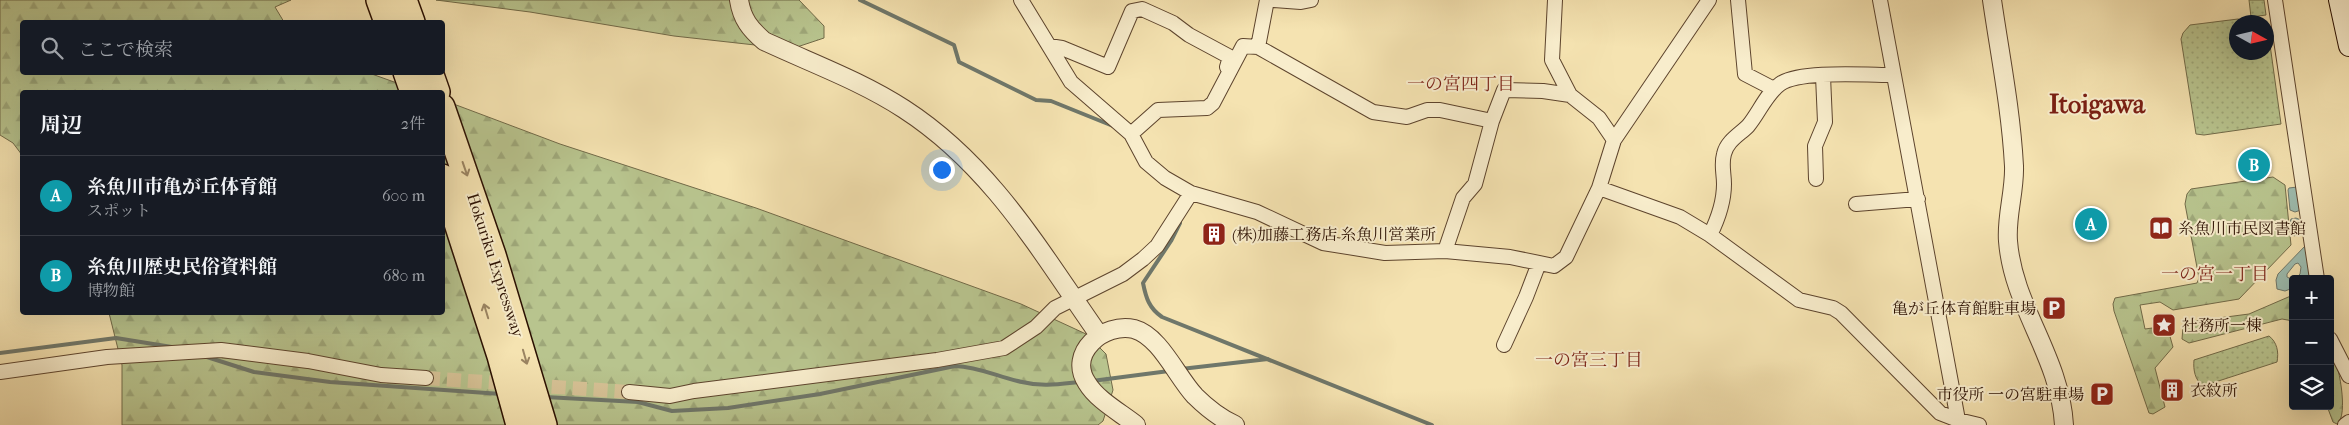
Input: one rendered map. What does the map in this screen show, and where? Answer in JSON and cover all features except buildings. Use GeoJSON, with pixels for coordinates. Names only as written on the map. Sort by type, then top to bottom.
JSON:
{"type":"FeatureCollection","features":[{"type":"Feature","properties":{"kind":"highway"},"geometry":{"type":"LineString","coordinates":[[379,0],[386,20]]}},
{"type":"Feature","properties":{"kind":"highway"},"geometry":{"type":"LineString","coordinates":[[404,0],[411,20]]}},
{"type":"Feature","properties":{"kind":"highway"},"geometry":{"type":"LineString","coordinates":[[407,75],[412,90]]}},
{"type":"Feature","properties":{"kind":"highway"},"geometry":{"type":"LineString","coordinates":[[431,75],[436,90]]}},
{"type":"Feature","properties":{"kind":"highway","name":"Hokuriku Expressway"},"geometry":{"type":"LineString","coordinates":[[445,116],[493,255],[544,425]]}},
{"type":"Feature","properties":{"kind":"highway","name":"Hokuriku Expressway"},"geometry":{"type":"LineString","coordinates":[[445,186],[500,356],[519,425]]}},
{"type":"Feature","properties":{"kind":"main road"},"geometry":{"type":"LineString","coordinates":[[2342,2],[2349,46]]}},
{"type":"Feature","properties":{"kind":"street"},"geometry":{"type":"LineString","coordinates":[[739,0],[741,11],[749,28],[764,42],[871,90],[896,104],[938,132],[966,157],[990,182],[1014,214],[1099,335]]}},
{"type":"Feature","properties":{"kind":"street"},"geometry":{"type":"LineString","coordinates":[[1021,0],[1071,82],[1131,134],[1146,162],[1165,178],[1191,193],[1257,212],[1323,243],[1384,253],[1445,251],[1510,257],[1554,266],[1566,257],[1599,188],[1614,140],[1707,1]]}},
{"type":"Feature","properties":{"kind":"street"},"geometry":{"type":"LineString","coordinates":[[1258,47],[1267,0]]}},
{"type":"Feature","properties":{"kind":"street"},"geometry":{"type":"LineString","coordinates":[[1274,0],[1301,2],[1311,0]]}},
{"type":"Feature","properties":{"kind":"street"},"geometry":{"type":"LineString","coordinates":[[1555,0],[1552,60],[1570,95],[1599,118],[1614,140]]}},
{"type":"Feature","properties":{"kind":"street"},"geometry":{"type":"LineString","coordinates":[[1738,0],[1746,74],[1774,90]]}},
{"type":"Feature","properties":{"kind":"street"},"geometry":{"type":"LineString","coordinates":[[1880,0],[1958,420]]}},
{"type":"Feature","properties":{"kind":"street"},"geometry":{"type":"LineString","coordinates":[[1992,0],[2012,136],[2014,169],[2008,241],[2020,294],[2052,366],[2063,408],[2064,425]]}},
{"type":"Feature","properties":{"kind":"street"},"geometry":{"type":"LineString","coordinates":[[2275,0],[2316,275]]}},
{"type":"Feature","properties":{"kind":"street"},"geometry":{"type":"LineString","coordinates":[[1049,46],[1062,48],[1108,67],[1132,11],[1142,9],[1173,23],[1189,35],[1230,57],[1227,67],[1230,70]]}},
{"type":"Feature","properties":{"kind":"street"},"geometry":{"type":"LineString","coordinates":[[1131,134],[1158,110],[1207,108],[1213,103],[1243,46],[1258,47],[1373,112],[1407,117],[1427,110],[1440,110],[1492,122]]}},
{"type":"Feature","properties":{"kind":"street"},"geometry":{"type":"LineString","coordinates":[[1710,235],[1723,198],[1724,182],[1721,166],[1724,151],[1732,139],[1748,126],[1774,90],[1790,78],[1893,75]]}},
{"type":"Feature","properties":{"kind":"street"},"geometry":{"type":"LineString","coordinates":[[1816,179],[1815,146],[1825,122],[1823,76]]}},
{"type":"Feature","properties":{"kind":"street"},"geometry":{"type":"LineString","coordinates":[[1445,251],[1463,198],[1475,184],[1492,122],[1504,90],[1543,91],[1570,95]]}},
{"type":"Feature","properties":{"kind":"street"},"geometry":{"type":"LineString","coordinates":[[1599,188],[1680,217],[1710,235],[1799,300],[1833,308],[1842,313],[1940,413],[1979,425]]}},
{"type":"Feature","properties":{"kind":"street"},"geometry":{"type":"LineString","coordinates":[[628,392],[670,396],[694,391],[937,360],[1004,348],[1036,327],[1055,308],[1124,274],[1143,259],[1157,246],[1191,193]]}},
{"type":"Feature","properties":{"kind":"street"},"geometry":{"type":"LineString","coordinates":[[1856,204],[1918,199]]}},
{"type":"Feature","properties":{"kind":"street"},"geometry":{"type":"LineString","coordinates":[[1504,345],[1539,263]]}},
{"type":"Feature","properties":{"kind":"street"},"geometry":{"type":"LineString","coordinates":[[1136,425],[1093,392],[1086,382],[1082,371],[1082,360],[1086,348],[1099,335],[1120,328],[1134,329],[1144,333],[1155,342],[1196,396],[1210,410],[1235,425]]}},
{"type":"Feature","properties":{"kind":"street"},"geometry":{"type":"LineString","coordinates":[[2334,347],[2349,376]]}},
{"type":"Feature","properties":{"kind":"street"},"geometry":{"type":"LineString","coordinates":[[0,372],[107,357],[221,350],[308,361],[380,375],[426,378]]}},
{"type":"Feature","properties":{"kind":"street"},"geometry":{"type":"LineString","coordinates":[[2344,425],[2349,422]]}},
{"type":"Feature","properties":{"kind":"green space"},"geometry":{"type":"Polygon","coordinates":[[[0,0],[291,0],[275,7],[283,20],[20,20],[20,75],[375,75],[416,90],[20,90],[20,152],[13,143],[0,135],[0,0]]]}},
{"type":"Feature","properties":{"kind":"green space"},"geometry":{"type":"Polygon","coordinates":[[[436,0],[799,0],[824,26],[824,38],[791,49],[674,36],[530,12],[436,0]]]}},
{"type":"Feature","properties":{"kind":"green space"},"geometry":{"type":"Polygon","coordinates":[[[2249,0],[2264,0],[2266,15],[2251,15],[2249,0]]]}},
{"type":"Feature","properties":{"kind":"green space"},"geometry":{"type":"Polygon","coordinates":[[[2229,20],[2229,60],[2272,60],[2281,124],[2204,135],[2196,134],[2181,39],[2183,33],[2190,25],[2229,20]]]}},
{"type":"Feature","properties":{"kind":"green space"},"geometry":{"type":"Polygon","coordinates":[[[445,101],[560,144],[756,208],[1021,304],[1086,334],[1106,354],[1113,390],[1103,421],[1098,425],[122,425],[122,365],[110,315],[445,315],[445,101]]]}},
{"type":"Feature","properties":{"kind":"green space"},"geometry":{"type":"Polygon","coordinates":[[[2273,177],[2285,185],[2291,245],[2239,299],[2173,310],[2160,302],[2140,305],[2145,329],[2167,326],[2173,347],[2155,368],[2165,407],[2153,414],[2149,413],[2114,311],[2113,304],[2115,298],[2197,283],[2199,278],[2185,204],[2187,194],[2191,189],[2273,177]]]}},
{"type":"Feature","properties":{"kind":"green space"},"geometry":{"type":"Polygon","coordinates":[[[2289,297],[2289,320],[2282,319],[2189,343],[2182,339],[2183,327],[2188,322],[2249,314],[2289,297]]]}},
{"type":"Feature","properties":{"kind":"green space"},"geometry":{"type":"Polygon","coordinates":[[[2269,336],[2277,348],[2277,362],[2203,386],[2196,378],[2194,360],[2269,336]]]}},
{"type":"Feature","properties":{"kind":"green space"},"geometry":{"type":"Polygon","coordinates":[[[2334,356],[2341,388],[2342,411],[2341,419],[2337,424],[2333,422],[2328,410],[2334,410],[2334,356]]]}},
{"type":"Feature","properties":{"kind":"shaded area"},"geometry":{"type":"Polygon","coordinates":[[[2297,187],[2301,210],[2295,212],[2290,210],[2288,190],[2289,188],[2297,187]]]}},
{"type":"Feature","properties":{"kind":"shaded area"},"geometry":{"type":"Polygon","coordinates":[[[2296,218],[2303,221],[2301,232],[2294,236],[2290,230],[2290,224],[2291,219],[2296,218]]]}},
{"type":"Feature","properties":{"kind":"shaded area"},"geometry":{"type":"Polygon","coordinates":[[[2307,246],[2309,275],[2299,275],[2301,267],[2298,263],[2295,264],[2287,274],[2289,290],[2285,291],[2277,289],[2276,280],[2278,274],[2307,246]]]}},
{"type":"Feature","properties":{"kind":"waterway"},"geometry":{"type":"LineString","coordinates":[[860,0],[954,45],[959,62],[1036,100],[1051,101],[1113,126]]}},
{"type":"Feature","properties":{"kind":"waterway"},"geometry":{"type":"LineString","coordinates":[[1180,223],[1171,241],[1143,283],[1149,302],[1158,314],[1432,425]]}},
{"type":"Feature","properties":{"kind":"waterway"},"geometry":{"type":"LineString","coordinates":[[0,353],[116,338],[178,348]]}},
{"type":"Feature","properties":{"kind":"waterway"},"geometry":{"type":"LineString","coordinates":[[207,357],[254,372],[330,382],[501,394]]}},
{"type":"Feature","properties":{"kind":"waterway"},"geometry":{"type":"LineString","coordinates":[[1181,369],[1268,359]]}},
{"type":"Feature","properties":{"kind":"waterway"},"geometry":{"type":"LineString","coordinates":[[545,397],[638,402],[672,411],[728,408],[820,394],[955,366],[973,368],[1029,384],[1051,385],[1080,382]]}},
{"type":"Feature","properties":{"kind":"waterway"},"geometry":{"type":"LineString","coordinates":[[1092,381],[1169,371]]}},
{"type":"Feature","properties":{"kind":"tunnel"},"geometry":{"type":"LineString","coordinates":[[426,378],[629,392]]}},
{"type":"Feature","properties":{"kind":"place","name":"糸魚川歴史民俗資料館"},"geometry":{"type":"Point","coordinates":[2254,165]}},
{"type":"Feature","properties":{"kind":"place","name":"糸魚川市亀が丘体育館"},"geometry":{"type":"Point","coordinates":[2091,224]}},
{"type":"Feature","properties":{"kind":"place","name":"糸魚川市民図書館"},"geometry":{"type":"Point","coordinates":[2161,228]}},
{"type":"Feature","properties":{"kind":"place","name":"(株)加藤工務店 糸魚川営業所"},"geometry":{"type":"Point","coordinates":[1214,234]}},
{"type":"Feature","properties":{"kind":"place","name":"亀が丘体育館駐車場"},"geometry":{"type":"Point","coordinates":[2054,308]}},
{"type":"Feature","properties":{"kind":"place","name":"社務所一棟"},"geometry":{"type":"Point","coordinates":[2164,325]}},
{"type":"Feature","properties":{"kind":"place","name":"衣紋所"},"geometry":{"type":"Point","coordinates":[2172,390]}},
{"type":"Feature","properties":{"kind":"place","name":"市役所 一の宮駐車場"},"geometry":{"type":"Point","coordinates":[2102,394]}},
{"type":"Feature","properties":{"kind":"district","name":"一の宮四丁目"},"geometry":{"type":"Point","coordinates":[1461,84]}},
{"type":"Feature","properties":{"kind":"district","name":"Itoigawa"},"geometry":{"type":"Point","coordinates":[2097,104]}},
{"type":"Feature","properties":{"kind":"district","name":"一の宮一丁目"},"geometry":{"type":"Point","coordinates":[2215,274]}},
{"type":"Feature","properties":{"kind":"district","name":"一の宮三丁目"},"geometry":{"type":"Point","coordinates":[1589,360]}}]}
